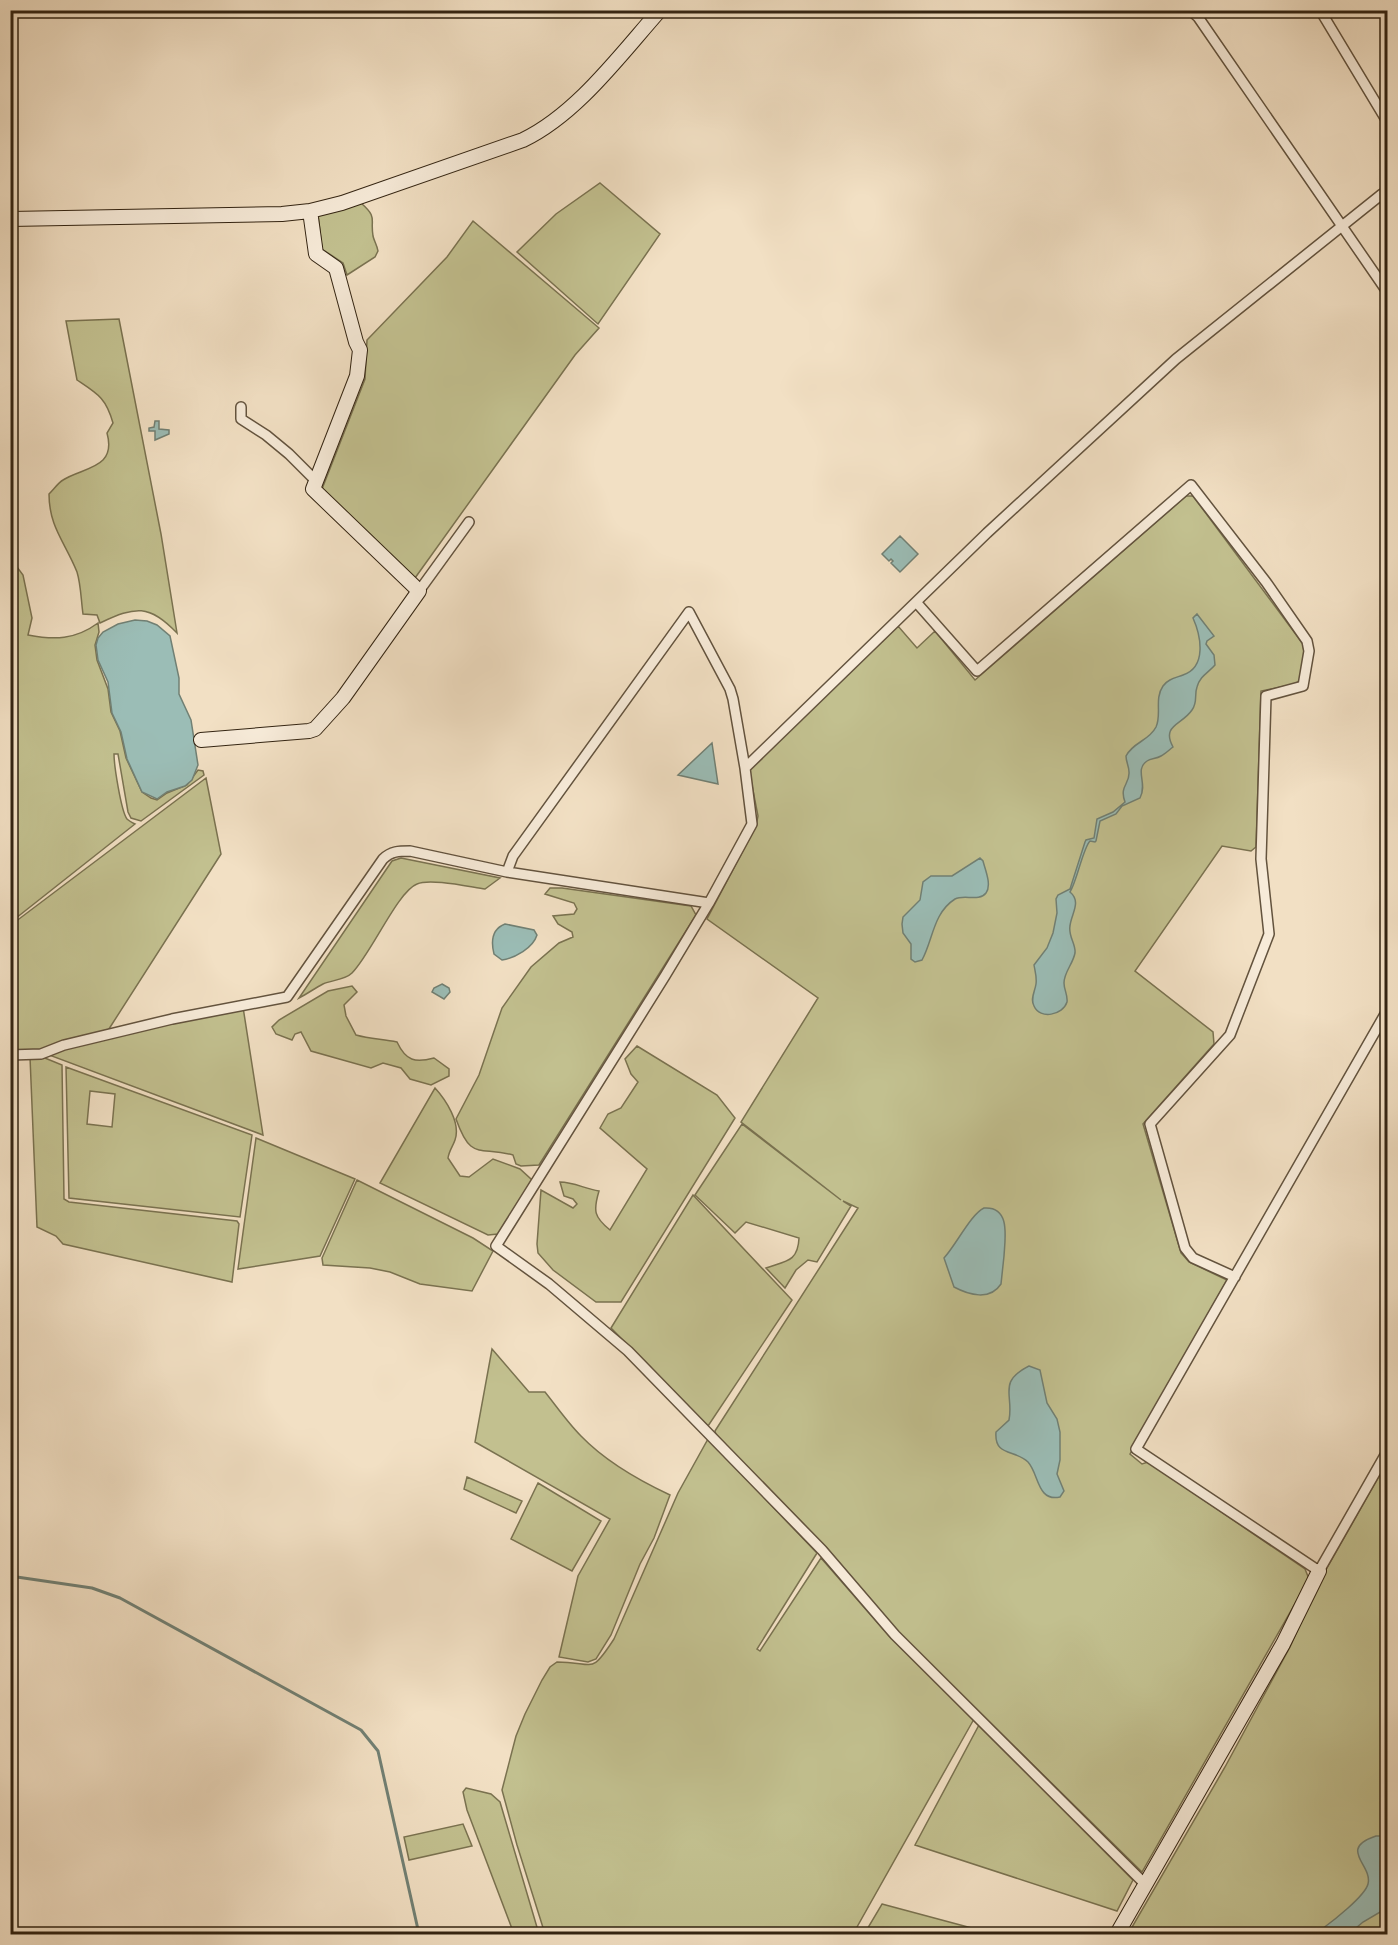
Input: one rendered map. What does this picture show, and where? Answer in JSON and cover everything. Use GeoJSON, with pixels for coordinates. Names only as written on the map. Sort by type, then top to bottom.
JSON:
{"type":"FeatureCollection","features":[{"type":"Feature","properties":{"kind":"street"},"geometry":{"type":"LineString","coordinates":[[10,219],[282,214],[310,211],[342,203],[538,133],[568,112],[660,10]]}},
{"type":"Feature","properties":{"kind":"street"},"geometry":{"type":"LineString","coordinates":[[1190,10],[1198,17],[1388,293]]}},
{"type":"Feature","properties":{"kind":"street"},"geometry":{"type":"LineString","coordinates":[[1320,10],[1388,123]]}},
{"type":"Feature","properties":{"kind":"street"},"geometry":{"type":"LineString","coordinates":[[745,768],[987,533],[1176,359],[1382,194],[1388,196]]}},
{"type":"Feature","properties":{"kind":"street"},"geometry":{"type":"LineString","coordinates":[[310,211],[316,254],[336,268],[360,350],[357,376],[313,489],[419,591]]}},
{"type":"Feature","properties":{"kind":"street"},"geometry":{"type":"LineString","coordinates":[[242,407],[241,419],[266,435],[289,454],[316,481]]}},
{"type":"Feature","properties":{"kind":"street"},"geometry":{"type":"LineString","coordinates":[[916,602],[977,672],[1191,485],[1307,641],[1310,651],[1303,686],[1266,696],[1261,859],[1269,934],[1230,1035],[1150,1124],[1185,1248],[1193,1258],[1235,1277]]}},
{"type":"Feature","properties":{"kind":"street"},"geometry":{"type":"LineString","coordinates":[[201,740],[315,729],[343,698],[469,522]]}},
{"type":"Feature","properties":{"kind":"street"},"geometry":{"type":"LineString","coordinates":[[507,872],[513,856],[689,612],[730,689],[745,768],[752,824],[709,903],[496,1246],[549,1284],[628,1351],[822,1550],[895,1635],[1146,1884]]}},
{"type":"Feature","properties":{"kind":"street"},"geometry":{"type":"LineString","coordinates":[[10,1054],[41,1054],[64,1045],[172,1019],[287,997],[389,853],[410,851],[507,872],[709,903]]}},
{"type":"Feature","properties":{"kind":"street"},"geometry":{"type":"LineString","coordinates":[[1319,1571],[1136,1449],[1388,1009]]}},
{"type":"Feature","properties":{"kind":"street"},"geometry":{"type":"LineString","coordinates":[[1117,1935],[1283,1644],[1319,1571],[1388,1450]]}},
{"type":"Feature","properties":{"kind":"shaded area"},"geometry":{"type":"Polygon","coordinates":[[[600,183],[660,234],[598,324],[517,252],[556,214],[600,183]]]}},
{"type":"Feature","properties":{"kind":"shaded area"},"geometry":{"type":"Polygon","coordinates":[[[361,203],[371,215],[373,236],[378,251],[375,257],[347,275],[343,263],[322,249],[318,214],[361,203]]]}},
{"type":"Feature","properties":{"kind":"shaded area"},"geometry":{"type":"Polygon","coordinates":[[[473,221],[599,328],[575,355],[415,578],[322,489],[365,379],[367,340],[447,257],[473,221]]]}},
{"type":"Feature","properties":{"kind":"shaded area"},"geometry":{"type":"Polygon","coordinates":[[[119,319],[161,534],[177,633],[158,617],[142,611],[123,613],[100,623],[97,615],[83,614],[77,572],[55,525],[50,506],[49,494],[59,483],[103,460],[109,445],[107,433],[113,423],[100,397],[77,380],[66,321],[119,319]]]}},
{"type":"Feature","properties":{"kind":"shaded area"},"geometry":{"type":"Polygon","coordinates":[[[1186,496],[1193,496],[1303,644],[1304,652],[1300,680],[1295,684],[1261,691],[1256,847],[1251,851],[1222,846],[1135,971],[1213,1032],[1214,1044],[1143,1124],[1181,1253],[1189,1262],[1227,1280],[1130,1454],[1142,1464],[1148,1462],[1305,1569],[1309,1579],[1142,1872],[899,1633],[826,1547],[716,1435],[715,1431],[858,1208],[843,1201],[851,1206],[817,1262],[808,1260],[796,1270],[785,1288],[766,1268],[790,1259],[796,1252],[799,1238],[746,1222],[735,1233],[695,1195],[742,1124],[841,1200],[741,1122],[818,998],[707,919],[756,826],[758,816],[749,770],[898,626],[917,648],[935,631],[975,680],[1186,496]]]}},
{"type":"Feature","properties":{"kind":"shaded area"},"geometry":{"type":"Polygon","coordinates":[[[10,551],[14,563],[23,575],[32,618],[28,635],[47,638],[73,636],[98,623],[99,632],[95,645],[97,660],[108,689],[111,712],[120,731],[126,758],[142,792],[157,800],[187,785],[198,770],[203,771],[204,775],[141,821],[131,818],[128,812],[118,754],[114,754],[122,807],[127,819],[135,824],[11,922],[10,765],[17,764],[10,739],[10,551]]]}},
{"type":"Feature","properties":{"kind":"shaded area"},"geometry":{"type":"Polygon","coordinates":[[[206,778],[221,854],[107,1032],[40,1052],[11,1052],[11,925],[206,778]]]}},
{"type":"Feature","properties":{"kind":"shaded area"},"geometry":{"type":"Polygon","coordinates":[[[401,858],[500,878],[485,889],[440,882],[417,884],[393,910],[368,952],[352,973],[342,979],[323,984],[299,998],[392,861],[401,858]]]}},
{"type":"Feature","properties":{"kind":"shaded area"},"geometry":{"type":"Polygon","coordinates":[[[550,888],[691,906],[696,915],[539,1165],[521,1166],[516,1164],[513,1155],[484,1151],[471,1146],[461,1132],[456,1119],[479,1075],[502,1008],[531,967],[559,943],[573,937],[572,932],[558,924],[553,916],[574,914],[577,909],[574,903],[545,894],[550,888]]]}},
{"type":"Feature","properties":{"kind":"shaded area"},"geometry":{"type":"Polygon","coordinates":[[[352,986],[357,992],[344,1005],[346,1016],[356,1035],[397,1042],[404,1053],[412,1059],[434,1058],[449,1069],[449,1076],[431,1085],[410,1079],[401,1068],[383,1063],[371,1068],[311,1051],[301,1032],[295,1034],[292,1040],[276,1034],[272,1027],[279,1020],[328,991],[352,986]]]}},
{"type":"Feature","properties":{"kind":"shaded area"},"geometry":{"type":"Polygon","coordinates":[[[243,1007],[263,1135],[49,1055],[64,1047],[243,1007]]]}},
{"type":"Feature","properties":{"kind":"shaded area"},"geometry":{"type":"Polygon","coordinates":[[[637,1046],[717,1095],[735,1118],[621,1302],[596,1302],[553,1270],[538,1253],[541,1190],[573,1208],[577,1204],[573,1199],[564,1196],[560,1182],[599,1191],[596,1213],[610,1230],[647,1169],[600,1128],[608,1114],[621,1108],[638,1082],[631,1074],[625,1059],[637,1046]]]}},
{"type":"Feature","properties":{"kind":"shaded area"},"geometry":{"type":"Polygon","coordinates":[[[40,1056],[62,1065],[64,1199],[69,1202],[237,1221],[239,1224],[232,1282],[63,1244],[56,1236],[37,1227],[30,1057],[40,1056]]]}},
{"type":"Feature","properties":{"kind":"shaded area"},"geometry":{"type":"Polygon","coordinates":[[[66,1067],[252,1135],[240,1217],[69,1198],[66,1067]],[[90,1091],[87,1124],[112,1127],[115,1094],[90,1091]]]}},
{"type":"Feature","properties":{"kind":"shaded area"},"geometry":{"type":"Polygon","coordinates":[[[435,1088],[448,1105],[456,1126],[455,1140],[448,1158],[460,1176],[469,1177],[493,1159],[520,1169],[532,1180],[498,1234],[488,1235],[380,1183],[435,1088]]]}},
{"type":"Feature","properties":{"kind":"shaded area"},"geometry":{"type":"Polygon","coordinates":[[[256,1138],[355,1179],[320,1256],[238,1269],[256,1138]]]}},
{"type":"Feature","properties":{"kind":"shaded area"},"geometry":{"type":"Polygon","coordinates":[[[357,1180],[473,1238],[493,1251],[472,1291],[420,1284],[390,1272],[370,1268],[323,1265],[322,1258],[357,1180]]]}},
{"type":"Feature","properties":{"kind":"shaded area"},"geometry":{"type":"Polygon","coordinates":[[[693,1195],[792,1300],[708,1426],[611,1328],[693,1195]]]}},
{"type":"Feature","properties":{"kind":"shaded area"},"geometry":{"type":"Polygon","coordinates":[[[492,1349],[529,1392],[545,1392],[576,1431],[601,1454],[634,1477],[670,1495],[654,1538],[640,1564],[611,1635],[596,1659],[588,1662],[559,1657],[578,1576],[610,1519],[475,1442],[492,1349]]]}},
{"type":"Feature","properties":{"kind":"shaded area"},"geometry":{"type":"Polygon","coordinates":[[[708,1439],[817,1553],[757,1649],[760,1651],[821,1558],[890,1637],[974,1719],[853,1934],[545,1934],[502,1790],[516,1736],[550,1667],[557,1662],[595,1663],[614,1639],[678,1493],[708,1439]]]}},
{"type":"Feature","properties":{"kind":"shaded area"},"geometry":{"type":"Polygon","coordinates":[[[1387,1462],[1387,1934],[1128,1934],[1225,1767],[1290,1647],[1319,1582],[1387,1462]]]}},
{"type":"Feature","properties":{"kind":"shaded area"},"geometry":{"type":"Polygon","coordinates":[[[467,1477],[522,1501],[516,1513],[464,1489],[467,1477]]]}},
{"type":"Feature","properties":{"kind":"shaded area"},"geometry":{"type":"Polygon","coordinates":[[[538,1483],[601,1521],[572,1571],[511,1539],[538,1483]]]}},
{"type":"Feature","properties":{"kind":"shaded area"},"geometry":{"type":"Polygon","coordinates":[[[979,1725],[1133,1880],[1117,1911],[915,1845],[979,1725]]]}},
{"type":"Feature","properties":{"kind":"shaded area"},"geometry":{"type":"Polygon","coordinates":[[[466,1788],[491,1794],[500,1802],[539,1934],[514,1934],[467,1810],[463,1792],[466,1788]]]}},
{"type":"Feature","properties":{"kind":"shaded area"},"geometry":{"type":"Polygon","coordinates":[[[463,1824],[472,1846],[409,1860],[404,1837],[463,1824]]]}},
{"type":"Feature","properties":{"kind":"shaded area"},"geometry":{"type":"Polygon","coordinates":[[[882,1904],[994,1934],[879,1934],[866,1931],[882,1904]]]}},
{"type":"Feature","properties":{"kind":"water"},"geometry":{"type":"Polygon","coordinates":[[[155,421],[159,421],[159,429],[169,430],[169,434],[155,440],[155,431],[149,431],[149,428],[154,427],[155,421]]]}},
{"type":"Feature","properties":{"kind":"water"},"geometry":{"type":"Polygon","coordinates":[[[900,536],[918,554],[900,572],[891,563],[893,561],[891,559],[889,561],[882,554],[900,536]]]}},
{"type":"Feature","properties":{"kind":"water"},"geometry":{"type":"Polygon","coordinates":[[[1197,614],[1214,636],[1206,644],[1214,655],[1215,665],[1198,683],[1192,710],[1171,730],[1170,740],[1173,747],[1143,765],[1141,773],[1143,787],[1140,798],[1122,806],[1116,814],[1100,821],[1096,841],[1090,841],[1087,845],[1070,892],[1076,904],[1070,930],[1075,953],[1064,979],[1067,1002],[1056,1013],[1041,1013],[1032,1001],[1036,981],[1034,965],[1047,948],[1053,933],[1057,913],[1056,899],[1058,895],[1070,889],[1085,842],[1094,838],[1097,819],[1113,812],[1125,802],[1123,792],[1129,772],[1126,756],[1156,727],[1160,691],[1169,680],[1191,671],[1196,665],[1200,642],[1193,618],[1197,614]]]}},
{"type":"Feature","properties":{"kind":"water"},"geometry":{"type":"Polygon","coordinates":[[[135,620],[157,625],[170,636],[179,678],[179,694],[191,720],[198,765],[192,780],[185,786],[167,792],[157,799],[142,792],[127,759],[121,732],[112,713],[108,682],[98,660],[96,645],[103,632],[118,624],[135,620]]]}},
{"type":"Feature","properties":{"kind":"water"},"geometry":{"type":"Polygon","coordinates":[[[712,743],[718,784],[678,775],[712,743]]]}},
{"type":"Feature","properties":{"kind":"water"},"geometry":{"type":"Polygon","coordinates":[[[980,858],[988,877],[988,890],[983,896],[955,899],[948,905],[938,919],[922,960],[915,962],[911,959],[911,944],[903,933],[902,924],[903,917],[920,900],[923,882],[931,876],[952,876],[980,858]]]}},
{"type":"Feature","properties":{"kind":"water"},"geometry":{"type":"Polygon","coordinates":[[[505,924],[534,930],[537,935],[532,944],[523,952],[502,960],[494,954],[493,941],[497,929],[505,924]]]}},
{"type":"Feature","properties":{"kind":"water"},"geometry":{"type":"Polygon","coordinates":[[[442,984],[449,988],[450,992],[444,999],[432,992],[434,988],[442,984]]]}},
{"type":"Feature","properties":{"kind":"water"},"geometry":{"type":"Polygon","coordinates":[[[984,1208],[999,1212],[1004,1224],[1005,1241],[1001,1284],[991,1293],[979,1295],[954,1287],[944,1258],[969,1223],[984,1208]]]}},
{"type":"Feature","properties":{"kind":"water"},"geometry":{"type":"Polygon","coordinates":[[[1029,1366],[1040,1370],[1047,1403],[1057,1419],[1060,1432],[1060,1460],[1057,1474],[1064,1491],[1060,1497],[1047,1495],[1039,1486],[1028,1462],[1006,1452],[996,1440],[996,1432],[1009,1420],[1010,1384],[1019,1372],[1029,1366]]]}},
{"type":"Feature","properties":{"kind":"water"},"geometry":{"type":"Polygon","coordinates":[[[1376,1836],[1387,1836],[1387,1908],[1363,1922],[1349,1934],[1309,1934],[1322,1929],[1366,1889],[1368,1877],[1359,1858],[1359,1846],[1376,1836]]]}},
{"type":"Feature","properties":{"kind":"waterway"},"geometry":{"type":"LineString","coordinates":[[10,1576],[92,1588],[120,1598],[361,1730],[378,1751],[419,1934]]}}]}
